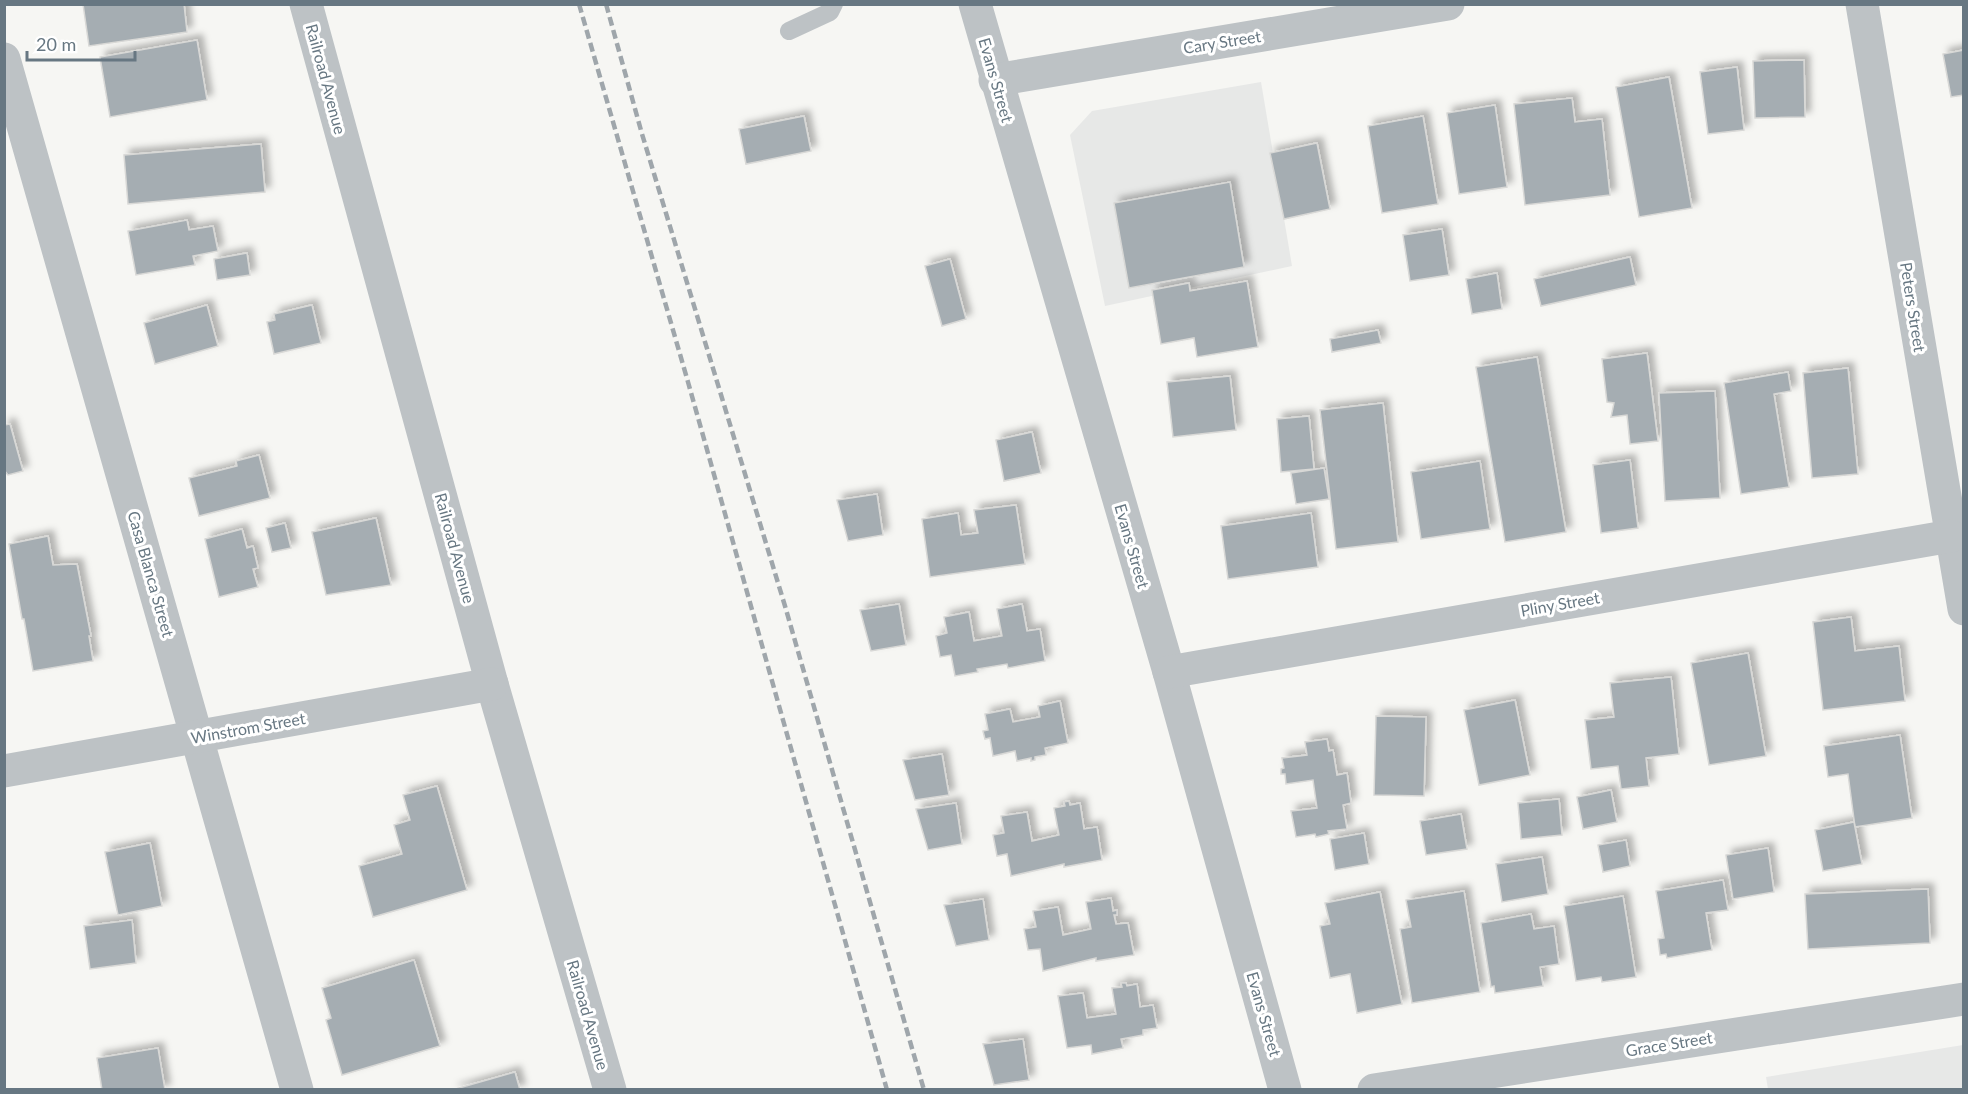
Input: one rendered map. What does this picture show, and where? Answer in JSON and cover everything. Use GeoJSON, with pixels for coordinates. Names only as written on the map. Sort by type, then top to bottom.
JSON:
{"type":"FeatureCollection","features":[{"type":"Feature","properties":{"kind":"street","name":"Railroad Avenue"},"geometry":{"type":"LineString","coordinates":[[306,4],[492,684],[610,1089]]}},
{"type":"Feature","properties":{"kind":"street","name":"Evans Street"},"geometry":{"type":"LineString","coordinates":[[975,4],[995,80],[1168,672],[1285,1089]]}},
{"type":"Feature","properties":{"kind":"street","name":"Cary Street"},"geometry":{"type":"LineString","coordinates":[[995,80],[1448,4]]}},
{"type":"Feature","properties":{"kind":"street","name":"Peters Street"},"geometry":{"type":"LineString","coordinates":[[1862,4],[1964,609]]}},
{"type":"Feature","properties":{"kind":"street","name":"Casa Blanca Street"},"geometry":{"type":"LineString","coordinates":[[4,58],[297,1089]]}},
{"type":"Feature","properties":{"kind":"street","name":"Pliny Street"},"geometry":{"type":"LineString","coordinates":[[1168,672],[1951,537]]}},
{"type":"Feature","properties":{"kind":"street","name":"Winstrom Street"},"geometry":{"type":"LineString","coordinates":[[4,771],[492,684]]}},
{"type":"Feature","properties":{"kind":"street","name":"Grace Street"},"geometry":{"type":"LineString","coordinates":[[1374,1089],[1964,999]]}},
{"type":"Feature","properties":{"kind":"lane"},"geometry":{"type":"LineString","coordinates":[[789,31],[831,12],[834,4]]}},
{"type":"Feature","properties":{"kind":"shaded area"},"geometry":{"type":"Polygon","coordinates":[[[1261,82],[1292,266],[1105,306],[1070,135],[1092,111],[1261,82]]]}},
{"type":"Feature","properties":{"kind":"shaded area"},"geometry":{"type":"Polygon","coordinates":[[[1963,1045],[1963,1089],[1768,1089],[1766,1077],[1963,1045]]]}},
{"type":"Feature","properties":{"kind":"building"},"geometry":{"type":"Polygon","coordinates":[[[83,4],[184,4],[187,32],[89,46],[83,4]]]}},
{"type":"Feature","properties":{"kind":"building"},"geometry":{"type":"Polygon","coordinates":[[[197,40],[207,100],[110,117],[100,57],[197,40]]]}},
{"type":"Feature","properties":{"kind":"building"},"geometry":{"type":"Polygon","coordinates":[[[1964,50],[1964,95],[1951,97],[1943,54],[1964,50]]]}},
{"type":"Feature","properties":{"kind":"building"},"geometry":{"type":"Polygon","coordinates":[[[1804,60],[1805,117],[1755,118],[1753,61],[1804,60]]]}},
{"type":"Feature","properties":{"kind":"building"},"geometry":{"type":"Polygon","coordinates":[[[1737,67],[1744,130],[1708,134],[1700,72],[1737,67]]]}},
{"type":"Feature","properties":{"kind":"building"},"geometry":{"type":"Polygon","coordinates":[[[1669,77],[1692,208],[1639,217],[1616,87],[1669,77]]]}},
{"type":"Feature","properties":{"kind":"building"},"geometry":{"type":"Polygon","coordinates":[[[1572,98],[1575,122],[1602,119],[1610,195],[1525,205],[1514,104],[1572,98]]]}},
{"type":"Feature","properties":{"kind":"building"},"geometry":{"type":"Polygon","coordinates":[[[1495,105],[1507,187],[1459,194],[1447,113],[1495,105]]]}},
{"type":"Feature","properties":{"kind":"building"},"geometry":{"type":"Polygon","coordinates":[[[804,116],[811,151],[746,164],[739,129],[804,116]]]}},
{"type":"Feature","properties":{"kind":"building"},"geometry":{"type":"Polygon","coordinates":[[[1423,116],[1438,204],[1382,213],[1368,126],[1423,116]]]}},
{"type":"Feature","properties":{"kind":"building"},"geometry":{"type":"Polygon","coordinates":[[[1317,143],[1330,209],[1284,219],[1270,153],[1317,143]]]}},
{"type":"Feature","properties":{"kind":"building"},"geometry":{"type":"Polygon","coordinates":[[[261,144],[265,192],[128,204],[124,155],[261,144]]]}},
{"type":"Feature","properties":{"kind":"building"},"geometry":{"type":"Polygon","coordinates":[[[1230,182],[1244,267],[1129,288],[1114,203],[1230,182]]]}},
{"type":"Feature","properties":{"kind":"building"},"geometry":{"type":"Polygon","coordinates":[[[187,220],[189,230],[213,226],[218,251],[193,256],[195,265],[136,275],[128,231],[187,220]]]}},
{"type":"Feature","properties":{"kind":"building"},"geometry":{"type":"Polygon","coordinates":[[[1442,229],[1449,275],[1410,281],[1403,235],[1442,229]]]}},
{"type":"Feature","properties":{"kind":"building"},"geometry":{"type":"Polygon","coordinates":[[[247,253],[250,275],[217,280],[214,259],[247,253]]]}},
{"type":"Feature","properties":{"kind":"building"},"geometry":{"type":"Polygon","coordinates":[[[1630,257],[1636,285],[1541,306],[1534,279],[1630,257]]]}},
{"type":"Feature","properties":{"kind":"building"},"geometry":{"type":"Polygon","coordinates":[[[950,259],[966,319],[942,326],[925,266],[950,259]]]}},
{"type":"Feature","properties":{"kind":"building"},"geometry":{"type":"Polygon","coordinates":[[[1497,273],[1502,309],[1472,314],[1466,279],[1497,273]]]}},
{"type":"Feature","properties":{"kind":"building"},"geometry":{"type":"Polygon","coordinates":[[[1247,281],[1258,347],[1197,357],[1194,338],[1161,344],[1152,290],[1189,283],[1190,291],[1247,281]]]}},
{"type":"Feature","properties":{"kind":"building"},"geometry":{"type":"Polygon","coordinates":[[[207,305],[218,346],[155,364],[144,323],[207,305]]]}},
{"type":"Feature","properties":{"kind":"building"},"geometry":{"type":"Polygon","coordinates":[[[312,305],[321,343],[274,354],[267,322],[275,320],[274,314],[312,305]]]}},
{"type":"Feature","properties":{"kind":"building"},"geometry":{"type":"Polygon","coordinates":[[[1378,330],[1381,343],[1332,352],[1330,339],[1378,330]]]}},
{"type":"Feature","properties":{"kind":"building"},"geometry":{"type":"Polygon","coordinates":[[[1647,353],[1658,441],[1630,444],[1627,415],[1611,417],[1614,403],[1607,402],[1602,359],[1647,353]]]}},
{"type":"Feature","properties":{"kind":"building"},"geometry":{"type":"Polygon","coordinates":[[[1537,357],[1566,532],[1505,542],[1476,367],[1537,357]]]}},
{"type":"Feature","properties":{"kind":"building"},"geometry":{"type":"Polygon","coordinates":[[[1848,368],[1858,474],[1812,478],[1803,373],[1848,368]]]}},
{"type":"Feature","properties":{"kind":"building"},"geometry":{"type":"Polygon","coordinates":[[[1788,372],[1791,391],[1774,394],[1789,487],[1741,494],[1724,383],[1788,372]]]}},
{"type":"Feature","properties":{"kind":"building"},"geometry":{"type":"Polygon","coordinates":[[[1230,376],[1236,430],[1173,437],[1167,382],[1230,376]]]}},
{"type":"Feature","properties":{"kind":"building"},"geometry":{"type":"Polygon","coordinates":[[[1715,391],[1720,498],[1665,501],[1659,393],[1715,391]]]}},
{"type":"Feature","properties":{"kind":"building"},"geometry":{"type":"Polygon","coordinates":[[[1383,403],[1398,542],[1336,549],[1320,410],[1383,403]]]}},
{"type":"Feature","properties":{"kind":"building"},"geometry":{"type":"Polygon","coordinates":[[[1309,416],[1314,469],[1281,472],[1277,419],[1309,416]]]}},
{"type":"Feature","properties":{"kind":"building"},"geometry":{"type":"Polygon","coordinates":[[[10,424],[23,471],[8,475],[4,470],[4,425],[10,424]]]}},
{"type":"Feature","properties":{"kind":"building"},"geometry":{"type":"Polygon","coordinates":[[[1032,432],[1041,473],[1004,481],[996,440],[1032,432]]]}},
{"type":"Feature","properties":{"kind":"building"},"geometry":{"type":"Polygon","coordinates":[[[259,455],[270,498],[199,516],[189,478],[237,466],[236,461],[259,455]]]}},
{"type":"Feature","properties":{"kind":"building"},"geometry":{"type":"Polygon","coordinates":[[[1630,460],[1638,528],[1601,533],[1593,465],[1630,460]]]}},
{"type":"Feature","properties":{"kind":"building"},"geometry":{"type":"Polygon","coordinates":[[[1480,461],[1490,529],[1421,539],[1411,472],[1480,461]]]}},
{"type":"Feature","properties":{"kind":"building"},"geometry":{"type":"Polygon","coordinates":[[[1324,468],[1329,499],[1296,504],[1291,473],[1324,468]]]}},
{"type":"Feature","properties":{"kind":"building"},"geometry":{"type":"Polygon","coordinates":[[[877,494],[883,535],[848,541],[837,500],[877,494]]]}},
{"type":"Feature","properties":{"kind":"building"},"geometry":{"type":"Polygon","coordinates":[[[1016,505],[1025,564],[930,577],[922,519],[958,513],[961,535],[978,533],[974,510],[1016,505]]]}},
{"type":"Feature","properties":{"kind":"building"},"geometry":{"type":"Polygon","coordinates":[[[1311,513],[1318,567],[1228,579],[1221,526],[1311,513]]]}},
{"type":"Feature","properties":{"kind":"building"},"geometry":{"type":"Polygon","coordinates":[[[376,518],[391,585],[326,595],[312,532],[376,518]]]}},
{"type":"Feature","properties":{"kind":"building"},"geometry":{"type":"Polygon","coordinates":[[[285,523],[291,548],[272,552],[266,528],[285,523]]]}},
{"type":"Feature","properties":{"kind":"building"},"geometry":{"type":"Polygon","coordinates":[[[242,529],[247,548],[253,546],[258,568],[253,569],[258,587],[219,597],[205,539],[242,529]]]}},
{"type":"Feature","properties":{"kind":"building"},"geometry":{"type":"Polygon","coordinates":[[[48,536],[53,565],[77,564],[91,636],[89,636],[93,661],[33,671],[9,544],[48,536]]]}},
{"type":"Feature","properties":{"kind":"building"},"geometry":{"type":"Polygon","coordinates":[[[899,604],[906,645],[871,651],[860,610],[899,604]]]}},
{"type":"Feature","properties":{"kind":"building"},"geometry":{"type":"Polygon","coordinates":[[[1022,604],[1027,631],[1040,629],[1045,661],[1008,668],[1007,664],[977,669],[978,672],[955,676],[951,655],[940,657],[936,636],[947,633],[944,617],[969,612],[974,641],[1002,636],[997,609],[1022,604]]]}},
{"type":"Feature","properties":{"kind":"building"},"geometry":{"type":"Polygon","coordinates":[[[1851,617],[1855,651],[1899,646],[1905,701],[1823,710],[1813,622],[1851,617]]]}},
{"type":"Feature","properties":{"kind":"building"},"geometry":{"type":"Polygon","coordinates":[[[1748,653],[1766,756],[1709,765],[1691,663],[1748,653]]]}},
{"type":"Feature","properties":{"kind":"building"},"geometry":{"type":"Polygon","coordinates":[[[1671,677],[1679,754],[1646,758],[1649,786],[1621,789],[1618,766],[1591,769],[1585,720],[1614,717],[1610,683],[1671,677]]]}},
{"type":"Feature","properties":{"kind":"building"},"geometry":{"type":"Polygon","coordinates":[[[1515,700],[1530,775],[1479,785],[1464,710],[1515,700]]]}},
{"type":"Feature","properties":{"kind":"building"},"geometry":{"type":"Polygon","coordinates":[[[1060,701],[1068,743],[1045,748],[1046,755],[1035,757],[1035,760],[1031,761],[1031,758],[1017,761],[1015,751],[993,756],[990,738],[985,739],[983,731],[988,730],[985,714],[1010,709],[1013,722],[1040,717],[1038,706],[1060,701]]]}},
{"type":"Feature","properties":{"kind":"building"},"geometry":{"type":"Polygon","coordinates":[[[1376,716],[1426,717],[1424,796],[1374,795],[1376,716]]]}},
{"type":"Feature","properties":{"kind":"building"},"geometry":{"type":"Polygon","coordinates":[[[1900,735],[1912,818],[1855,827],[1848,774],[1828,777],[1824,746],[1900,735]]]}},
{"type":"Feature","properties":{"kind":"building"},"geometry":{"type":"Polygon","coordinates":[[[1327,739],[1329,751],[1333,750],[1337,775],[1347,773],[1351,803],[1343,805],[1347,829],[1328,831],[1329,834],[1316,837],[1315,834],[1296,837],[1291,811],[1317,808],[1313,780],[1286,784],[1285,774],[1281,774],[1281,769],[1284,768],[1282,758],[1307,755],[1305,742],[1327,739]]]}},
{"type":"Feature","properties":{"kind":"building"},"geometry":{"type":"Polygon","coordinates":[[[942,754],[949,795],[915,800],[903,760],[942,754]]]}},
{"type":"Feature","properties":{"kind":"building"},"geometry":{"type":"Polygon","coordinates":[[[437,786],[467,890],[373,917],[359,866],[402,854],[394,825],[410,820],[403,795],[437,786]]]}},
{"type":"Feature","properties":{"kind":"building"},"geometry":{"type":"Polygon","coordinates":[[[1611,790],[1617,822],[1583,829],[1577,797],[1611,790]]]}},
{"type":"Feature","properties":{"kind":"building"},"geometry":{"type":"Polygon","coordinates":[[[1559,799],[1562,835],[1521,839],[1518,803],[1559,799]]]}},
{"type":"Feature","properties":{"kind":"building"},"geometry":{"type":"Polygon","coordinates":[[[1069,801],[1070,805],[1080,803],[1084,829],[1097,827],[1102,860],[1064,867],[1064,864],[1011,876],[1007,854],[997,856],[993,835],[1004,833],[1001,816],[1027,812],[1032,841],[1059,835],[1054,808],[1065,806],[1064,802],[1069,801]]]}},
{"type":"Feature","properties":{"kind":"building"},"geometry":{"type":"Polygon","coordinates":[[[956,803],[962,844],[928,850],[916,809],[956,803]]]}},
{"type":"Feature","properties":{"kind":"building"},"geometry":{"type":"Polygon","coordinates":[[[1461,814],[1467,849],[1426,855],[1420,821],[1461,814]]]}},
{"type":"Feature","properties":{"kind":"building"},"geometry":{"type":"Polygon","coordinates":[[[1854,822],[1862,864],[1823,871],[1815,830],[1854,822]]]}},
{"type":"Feature","properties":{"kind":"building"},"geometry":{"type":"Polygon","coordinates":[[[1364,833],[1369,864],[1335,870],[1330,839],[1364,833]]]}},
{"type":"Feature","properties":{"kind":"building"},"geometry":{"type":"Polygon","coordinates":[[[1626,840],[1630,866],[1603,872],[1598,845],[1626,840]]]}},
{"type":"Feature","properties":{"kind":"building"},"geometry":{"type":"Polygon","coordinates":[[[150,843],[162,906],[118,915],[105,852],[150,843]]]}},
{"type":"Feature","properties":{"kind":"building"},"geometry":{"type":"Polygon","coordinates":[[[1768,848],[1774,892],[1733,899],[1726,855],[1768,848]]]}},
{"type":"Feature","properties":{"kind":"building"},"geometry":{"type":"Polygon","coordinates":[[[1542,857],[1548,894],[1502,902],[1496,864],[1542,857]]]}},
{"type":"Feature","properties":{"kind":"building"},"geometry":{"type":"Polygon","coordinates":[[[1723,880],[1728,910],[1706,913],[1712,950],[1667,958],[1666,954],[1660,955],[1658,939],[1664,938],[1656,891],[1723,880]]]}},
{"type":"Feature","properties":{"kind":"building"},"geometry":{"type":"Polygon","coordinates":[[[1928,889],[1930,943],[1808,949],[1805,894],[1928,889]]]}},
{"type":"Feature","properties":{"kind":"building"},"geometry":{"type":"Polygon","coordinates":[[[1464,891],[1480,992],[1412,1003],[1400,929],[1411,927],[1406,900],[1464,891]]]}},
{"type":"Feature","properties":{"kind":"building"},"geometry":{"type":"Polygon","coordinates":[[[1380,892],[1402,1004],[1357,1013],[1350,974],[1330,978],[1320,926],[1330,924],[1325,903],[1380,892]]]}},
{"type":"Feature","properties":{"kind":"building"},"geometry":{"type":"Polygon","coordinates":[[[1623,896],[1636,977],[1602,982],[1601,977],[1576,981],[1564,906],[1623,896]]]}},
{"type":"Feature","properties":{"kind":"building"},"geometry":{"type":"Polygon","coordinates":[[[1111,898],[1113,911],[1117,910],[1117,915],[1114,915],[1116,924],[1128,923],[1134,955],[1096,961],[1096,958],[1043,971],[1040,949],[1028,950],[1024,929],[1036,927],[1033,911],[1058,907],[1063,935],[1091,929],[1086,902],[1111,898]]]}},
{"type":"Feature","properties":{"kind":"building"},"geometry":{"type":"Polygon","coordinates":[[[983,899],[989,940],[956,946],[944,905],[983,899]]]}},
{"type":"Feature","properties":{"kind":"building"},"geometry":{"type":"Polygon","coordinates":[[[1531,914],[1534,929],[1554,926],[1559,964],[1540,967],[1543,986],[1495,993],[1494,986],[1491,987],[1481,923],[1531,914]]]}},
{"type":"Feature","properties":{"kind":"building"},"geometry":{"type":"Polygon","coordinates":[[[132,920],[136,963],[90,969],[84,926],[132,920]]]}},
{"type":"Feature","properties":{"kind":"building"},"geometry":{"type":"Polygon","coordinates":[[[414,960],[440,1046],[342,1075],[326,1020],[331,1018],[322,988],[414,960]]]}},
{"type":"Feature","properties":{"kind":"building"},"geometry":{"type":"Polygon","coordinates":[[[1121,983],[1126,983],[1127,986],[1137,984],[1140,1007],[1153,1005],[1157,1028],[1143,1030],[1143,1035],[1121,1039],[1123,1048],[1092,1054],[1091,1045],[1067,1048],[1058,996],[1083,993],[1087,1018],[1116,1014],[1112,988],[1122,987],[1121,983]]]}},
{"type":"Feature","properties":{"kind":"building"},"geometry":{"type":"Polygon","coordinates":[[[1023,1039],[1029,1080],[994,1085],[983,1044],[1023,1039]]]}},
{"type":"Feature","properties":{"kind":"building"},"geometry":{"type":"Polygon","coordinates":[[[158,1048],[165,1090],[102,1090],[97,1058],[158,1048]]]}},
{"type":"Feature","properties":{"kind":"building"},"geometry":{"type":"Polygon","coordinates":[[[515,1072],[520,1090],[452,1090],[515,1072]]]}},
{"type":"Feature","properties":{"kind":"railway"},"geometry":{"type":"LineString","coordinates":[[579,4],[887,1090]]}},
{"type":"Feature","properties":{"kind":"railway"},"geometry":{"type":"LineString","coordinates":[[606,4],[642,134],[785,606],[924,1090]]}}]}
